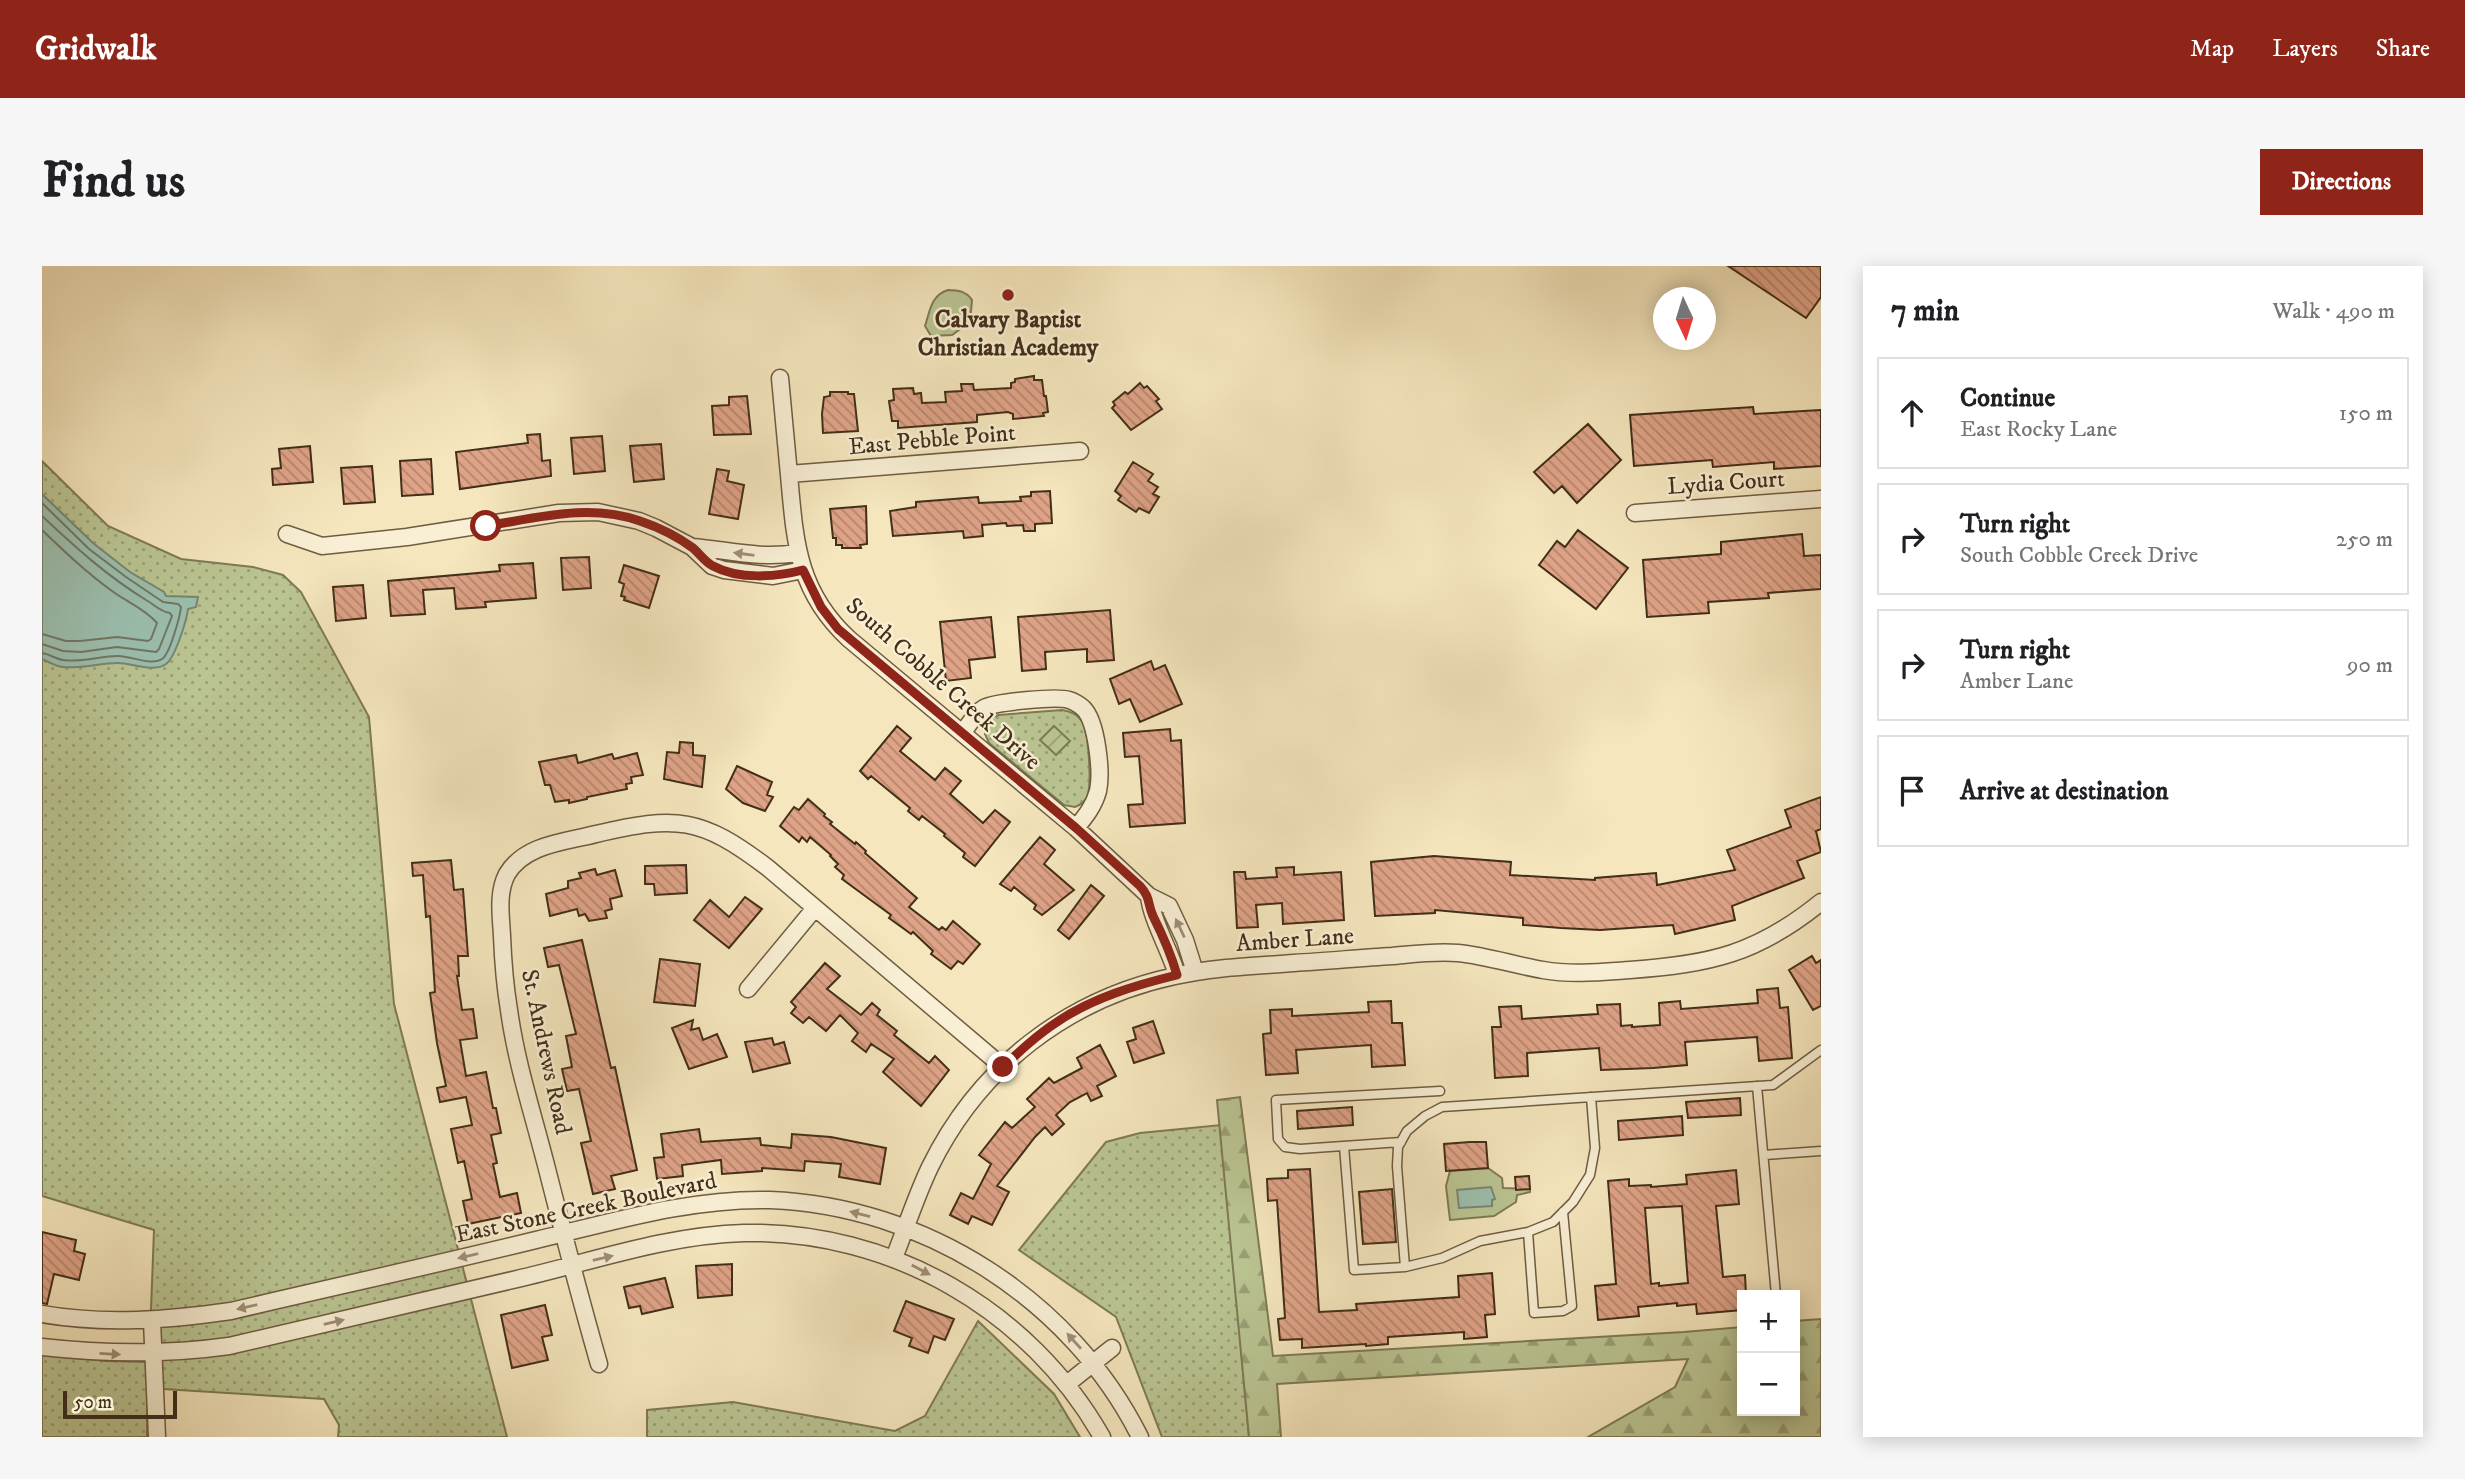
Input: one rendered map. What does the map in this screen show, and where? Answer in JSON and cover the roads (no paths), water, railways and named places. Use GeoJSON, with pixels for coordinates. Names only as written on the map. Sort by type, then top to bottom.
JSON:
{"type":"FeatureCollection","features":[{"type":"Feature","properties":{"kind":"street","name":"South Cobble Creek Drive"},"geometry":{"type":"LineString","coordinates":[[780,378],[797,552],[821,607],[838,629],[1076,828],[1149,896],[1169,906],[1185,940],[1195,972]]}},
{"type":"Feature","properties":{"kind":"street","name":"East Pebble Point"},"geometry":{"type":"LineString","coordinates":[[789,474],[1080,451]]}},
{"type":"Feature","properties":{"kind":"street","name":"Lydia Court"},"geometry":{"type":"LineString","coordinates":[[1635,513],[1821,499]]}},
{"type":"Feature","properties":{"kind":"street"},"geometry":{"type":"LineString","coordinates":[[287,534],[322,545],[433,533],[559,513],[598,512],[639,521],[692,547],[712,566],[724,570],[760,576],[785,575],[803,570]]}},
{"type":"Feature","properties":{"kind":"street"},"geometry":{"type":"LineString","coordinates":[[692,547],[762,556],[797,552]]}},
{"type":"Feature","properties":{"kind":"street"},"geometry":{"type":"LineString","coordinates":[[963,732],[981,709],[996,704],[1069,699],[1082,707],[1090,718],[1094,732],[1099,779],[1093,803],[1076,828]]}},
{"type":"Feature","properties":{"kind":"street","name":"St. Andrews Road"},"geometry":{"type":"LineString","coordinates":[[599,1364],[570,1266],[509,1010],[500,904],[503,884],[514,864],[523,856],[540,848],[632,826],[674,823],[697,826],[717,833],[737,844],[1003,1067]]}},
{"type":"Feature","properties":{"kind":"street","name":"South Cobble Creek Drive"},"geometry":{"type":"LineString","coordinates":[[1149,896],[1152,913],[1167,944],[1177,975]]}},
{"type":"Feature","properties":{"kind":"street","name":"Amber Lane"},"geometry":{"type":"LineString","coordinates":[[894,1258],[930,1167],[971,1101],[1003,1067],[1057,1021],[1118,992],[1195,972],[1431,953],[1483,956],[1544,970],[1578,973],[1684,966],[1742,951],[1782,932],[1821,902]]}},
{"type":"Feature","properties":{"kind":"street"},"geometry":{"type":"LineString","coordinates":[[748,989],[815,908]]}},
{"type":"Feature","properties":{"kind":"street","name":"East Stone Creek Boulevard"},"geometry":{"type":"LineString","coordinates":[[42,1314],[100,1320],[152,1321],[231,1311],[681,1207],[771,1200],[826,1206],[906,1228],[971,1259],[1000,1277],[1032,1301],[1094,1362],[1140,1437]]}},
{"type":"Feature","properties":{"kind":"street"},"geometry":{"type":"LineString","coordinates":[[42,1348],[109,1354],[229,1346],[667,1243],[744,1233],[784,1235],[839,1242],[894,1258],[987,1308],[1047,1360],[1067,1384],[1102,1437]]}},
{"type":"Feature","properties":{"kind":"street"},"geometry":{"type":"LineString","coordinates":[[152,1321],[157,1437]]}},
{"type":"Feature","properties":{"kind":"street"},"geometry":{"type":"LineString","coordinates":[[1067,1384],[1112,1348]]}},
{"type":"Feature","properties":{"kind":"lane"},"geometry":{"type":"LineString","coordinates":[[1405,1267],[1397,1166],[1398,1147],[1407,1131],[1425,1116],[1442,1107],[1773,1085],[1821,1050]]}},
{"type":"Feature","properties":{"kind":"lane"},"geometry":{"type":"LineString","coordinates":[[1758,1086],[1776,1290]]}},
{"type":"Feature","properties":{"kind":"lane"},"geometry":{"type":"LineString","coordinates":[[1401,1142],[1300,1149],[1285,1147],[1278,1139],[1276,1100],[1440,1091]]}},
{"type":"Feature","properties":{"kind":"lane"},"geometry":{"type":"LineString","coordinates":[[1345,1146],[1354,1270],[1405,1267],[1442,1258],[1480,1241],[1528,1232],[1553,1222],[1573,1202],[1590,1175],[1595,1148],[1591,1097]]}},
{"type":"Feature","properties":{"kind":"lane"},"geometry":{"type":"LineString","coordinates":[[1764,1155],[1821,1151]]}},
{"type":"Feature","properties":{"kind":"lane"},"geometry":{"type":"LineString","coordinates":[[1528,1232],[1534,1313],[1563,1311],[1572,1306],[1563,1212]]}},
{"type":"Feature","properties":{"kind":"water"},"geometry":{"type":"Polygon","coordinates":[[[42,494],[93,543],[166,596],[198,597],[196,607],[188,609],[177,647],[166,664],[155,668],[118,663],[70,667],[57,666],[42,659],[42,494]]]}},
{"type":"Feature","properties":{"kind":"water"},"geometry":{"type":"Polygon","coordinates":[[[1491,1187],[1495,1199],[1492,1200],[1492,1206],[1459,1208],[1457,1190],[1491,1187]]]}},
{"type":"Feature","properties":{"kind":"place","name":"Calvary Baptist Christian Academy"},"geometry":{"type":"Point","coordinates":[1008,295]}}]}
